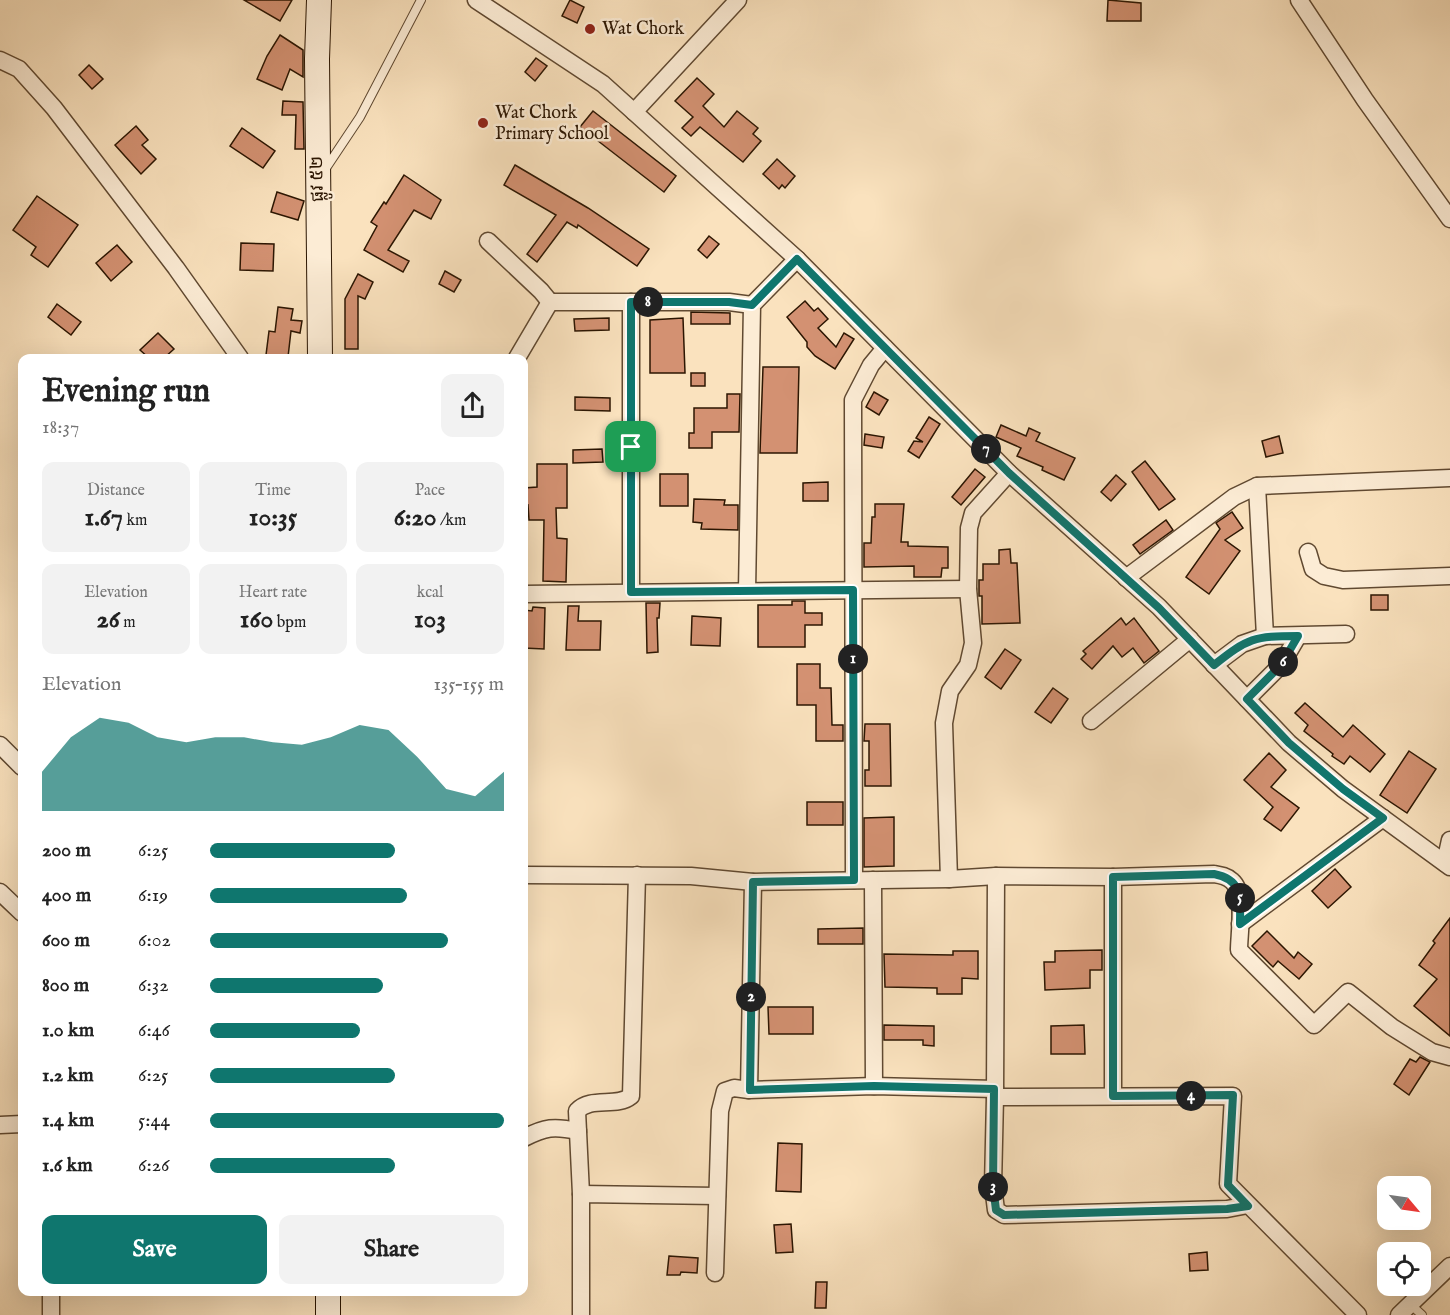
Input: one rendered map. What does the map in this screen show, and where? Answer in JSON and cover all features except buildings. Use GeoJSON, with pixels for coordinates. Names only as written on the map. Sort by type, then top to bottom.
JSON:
{"type":"FeatureCollection","features":[{"type":"Feature","properties":{"kind":"street","name":"ផ្លូវ ៥២"},"geometry":{"type":"LineString","coordinates":[[319,0],[317,59],[320,354]]}},
{"type":"Feature","properties":{"kind":"street"},"geometry":{"type":"LineString","coordinates":[[476,0],[603,84],[797,259],[1009,473],[1159,608],[1289,743],[1343,789],[1448,865]]}},
{"type":"Feature","properties":{"kind":"street"},"geometry":{"type":"LineString","coordinates":[[634,112],[738,0]]}},
{"type":"Feature","properties":{"kind":"street"},"geometry":{"type":"LineString","coordinates":[[1299,0],[1365,100],[1450,219]]}},
{"type":"Feature","properties":{"kind":"street"},"geometry":{"type":"LineString","coordinates":[[2,66],[25,74],[54,108],[176,268],[237,354]]}},
{"type":"Feature","properties":{"kind":"street"},"geometry":{"type":"LineString","coordinates":[[488,241],[542,291],[550,302]]}},
{"type":"Feature","properties":{"kind":"street"},"geometry":{"type":"LineString","coordinates":[[747,591],[752,305],[797,259]]}},
{"type":"Feature","properties":{"kind":"street"},"geometry":{"type":"LineString","coordinates":[[550,302],[729,302],[752,305]]}},
{"type":"Feature","properties":{"kind":"street"},"geometry":{"type":"LineString","coordinates":[[520,354],[550,302]]}},
{"type":"Feature","properties":{"kind":"street"},"geometry":{"type":"LineString","coordinates":[[631,302],[631,592]]}},
{"type":"Feature","properties":{"kind":"street"},"geometry":{"type":"LineString","coordinates":[[854,880],[853,400],[871,365],[885,348]]}},
{"type":"Feature","properties":{"kind":"street"},"geometry":{"type":"LineString","coordinates":[[949,879],[944,723],[950,692],[968,665],[973,643],[968,589],[969,528],[973,513],[1009,473]]}},
{"type":"Feature","properties":{"kind":"street"},"geometry":{"type":"LineString","coordinates":[[1126,578],[1234,497],[1257,486],[1450,478]]}},
{"type":"Feature","properties":{"kind":"street"},"geometry":{"type":"LineString","coordinates":[[1257,486],[1265,636]]}},
{"type":"Feature","properties":{"kind":"street"},"geometry":{"type":"LineString","coordinates":[[1308,552],[1313,569],[1324,576],[1343,580],[1450,576]]}},
{"type":"Feature","properties":{"kind":"street"},"geometry":{"type":"LineString","coordinates":[[528,594],[968,589]]}},
{"type":"Feature","properties":{"kind":"street"},"geometry":{"type":"LineString","coordinates":[[1214,665],[1242,644],[1265,636],[1346,634]]}},
{"type":"Feature","properties":{"kind":"street"},"geometry":{"type":"LineString","coordinates":[[1247,699],[1281,665],[1298,636]]}},
{"type":"Feature","properties":{"kind":"street"},"geometry":{"type":"LineString","coordinates":[[1091,721],[1190,639]]}},
{"type":"Feature","properties":{"kind":"street"},"geometry":{"type":"LineString","coordinates":[[3,754],[18,764]]}},
{"type":"Feature","properties":{"kind":"street"},"geometry":{"type":"LineString","coordinates":[[1240,924],[1383,818]]}},
{"type":"Feature","properties":{"kind":"street"},"geometry":{"type":"LineString","coordinates":[[1448,865],[1450,840]]}},
{"type":"Feature","properties":{"kind":"street"},"geometry":{"type":"LineString","coordinates":[[528,875],[692,876],[753,882],[1214,874],[1232,881],[1238,891],[1240,900],[1239,951],[1314,1025],[1348,992],[1392,1028],[1432,1052],[1450,1056]]}},
{"type":"Feature","properties":{"kind":"street"},"geometry":{"type":"LineString","coordinates":[[581,1315],[578,1111],[582,1106],[593,1103],[625,1101],[631,1095],[638,875]]}},
{"type":"Feature","properties":{"kind":"street"},"geometry":{"type":"LineString","coordinates":[[996,876],[993,1186],[996,1210],[1004,1215],[1227,1209],[1248,1206]]}},
{"type":"Feature","properties":{"kind":"street"},"geometry":{"type":"LineString","coordinates":[[1113,877],[1113,1096]]}},
{"type":"Feature","properties":{"kind":"street"},"geometry":{"type":"LineString","coordinates":[[873,880],[874,1086]]}},
{"type":"Feature","properties":{"kind":"street"},"geometry":{"type":"LineString","coordinates":[[750,1090],[753,882]]}},
{"type":"Feature","properties":{"kind":"street"},"geometry":{"type":"LineString","coordinates":[[0,892],[18,909]]}},
{"type":"Feature","properties":{"kind":"street"},"geometry":{"type":"LineString","coordinates":[[714,1273],[722,1097],[725,1091],[734,1088],[750,1090],[874,1086],[995,1093],[1113,1096],[1233,1095],[1228,1185],[1358,1315]]}},
{"type":"Feature","properties":{"kind":"street"},"geometry":{"type":"LineString","coordinates":[[0,1125],[18,1124]]}},
{"type":"Feature","properties":{"kind":"street"},"geometry":{"type":"LineString","coordinates":[[528,1136],[555,1126],[578,1131]]}},
{"type":"Feature","properties":{"kind":"street"},"geometry":{"type":"LineString","coordinates":[[581,1194],[717,1196]]}},
{"type":"Feature","properties":{"kind":"street"},"geometry":{"type":"LineString","coordinates":[[1410,1312],[1450,1266]]}},
{"type":"Feature","properties":{"kind":"street"},"geometry":{"type":"LineString","coordinates":[[51,1296],[51,1315]]}},
{"type":"Feature","properties":{"kind":"street"},"geometry":{"type":"LineString","coordinates":[[328,1296],[328,1315]]}},
{"type":"Feature","properties":{"kind":"lane"},"geometry":{"type":"LineString","coordinates":[[318,179],[360,117],[421,0]]}},
{"type":"Feature","properties":{"kind":"place","name":"Wat Chork"},"geometry":{"type":"Point","coordinates":[590,29]}},
{"type":"Feature","properties":{"kind":"place","name":"Wat Chork Primary School"},"geometry":{"type":"Point","coordinates":[483,123]}},
{"type":"Feature","properties":{"kind":"route"},"geometry":{"type":"LineString","coordinates":[[797,259],[1009,473],[1159,608],[1214,665],[1242,644],[1265,636],[1298,636],[1281,665],[1247,699],[1289,743],[1343,789],[1383,818],[1240,924],[1238,891],[1232,881],[1224,876],[1214,874],[1113,877],[1113,1096],[1233,1095],[1228,1185],[1248,1206],[1227,1209],[1004,1215],[996,1210],[993,1186],[994,1089],[874,1086],[750,1090],[753,882],[854,880],[853,590],[631,592],[631,447],[631,302],[729,302],[752,305],[797,259]]}}]}
